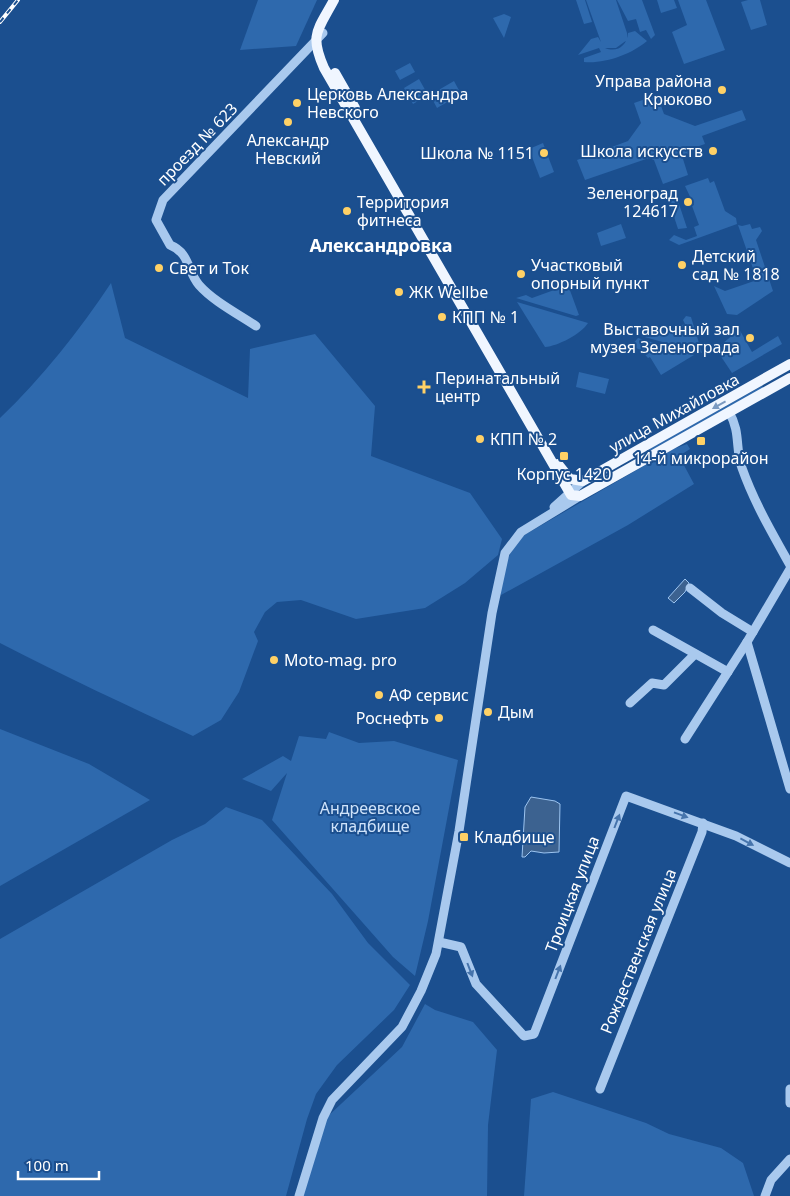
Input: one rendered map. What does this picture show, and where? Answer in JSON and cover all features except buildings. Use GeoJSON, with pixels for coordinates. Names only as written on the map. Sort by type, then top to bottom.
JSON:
{"type":"FeatureCollection","features":[{"type":"Feature","properties":{"kind":"main road"},"geometry":{"type":"LineString","coordinates":[[334,0],[317,45],[340,96],[573,495]]}},
{"type":"Feature","properties":{"kind":"main road"},"geometry":{"type":"LineString","coordinates":[[317,45],[341,0]]}},
{"type":"Feature","properties":{"kind":"main road"},"geometry":{"type":"LineString","coordinates":[[317,45],[562,477],[577,482],[583,481]]}},
{"type":"Feature","properties":{"kind":"main road","name":"улица Михайловка"},"geometry":{"type":"LineString","coordinates":[[573,495],[729,412],[790,364]]}},
{"type":"Feature","properties":{"kind":"main road","name":"улица Михайловка"},"geometry":{"type":"LineString","coordinates":[[583,481],[767,384],[790,378]]}},
{"type":"Feature","properties":{"kind":"street","name":"проезд № 623"},"geometry":{"type":"LineString","coordinates":[[256,326],[198,284],[188,260],[180,249],[170,246],[156,220],[164,200],[317,45]]}},
{"type":"Feature","properties":{"kind":"street"},"geometry":{"type":"LineString","coordinates":[[729,412],[734,421],[739,439],[741,466],[761,514],[790,565]]}},
{"type":"Feature","properties":{"kind":"street"},"geometry":{"type":"LineString","coordinates":[[558,502],[562,488],[562,477]]}},
{"type":"Feature","properties":{"kind":"street","name":"улица Михайловка"},"geometry":{"type":"LineString","coordinates":[[573,495],[583,481]]}},
{"type":"Feature","properties":{"kind":"street"},"geometry":{"type":"LineString","coordinates":[[547,514],[558,502],[573,495]]}},
{"type":"Feature","properties":{"kind":"street"},"geometry":{"type":"LineString","coordinates":[[299,1196],[323,1118],[332,1100],[402,1026],[432,967],[439,942],[503,560],[514,538],[573,495]]}},
{"type":"Feature","properties":{"kind":"street"},"geometry":{"type":"LineString","coordinates":[[685,739],[747,642],[790,569]]}},
{"type":"Feature","properties":{"kind":"street"},"geometry":{"type":"LineString","coordinates":[[690,588],[722,613],[753,632]]}},
{"type":"Feature","properties":{"kind":"street"},"geometry":{"type":"LineString","coordinates":[[653,630],[728,672]]}},
{"type":"Feature","properties":{"kind":"street"},"geometry":{"type":"LineString","coordinates":[[747,642],[790,789]]}},
{"type":"Feature","properties":{"kind":"street"},"geometry":{"type":"LineString","coordinates":[[630,703],[652,683],[664,685],[695,654]]}},
{"type":"Feature","properties":{"kind":"street","name":"Троицкая улица"},"geometry":{"type":"LineString","coordinates":[[439,942],[461,946],[476,984],[524,1036],[534,1034],[626,796],[703,823],[790,863]]}},
{"type":"Feature","properties":{"kind":"street","name":"Рождественская улица"},"geometry":{"type":"LineString","coordinates":[[600,1089],[702,832],[703,823]]}},
{"type":"Feature","properties":{"kind":"street"},"geometry":{"type":"LineString","coordinates":[[790,1089],[790,1102]]}},
{"type":"Feature","properties":{"kind":"street"},"geometry":{"type":"LineString","coordinates":[[765,1196],[771,1180],[790,1158]]}},
{"type":"Feature","properties":{"kind":"green space"},"geometry":{"type":"Polygon","coordinates":[[[258,0],[317,0],[296,46],[240,50],[258,0]]]}},
{"type":"Feature","properties":{"kind":"green space"},"geometry":{"type":"Polygon","coordinates":[[[576,0],[585,0],[592,22],[584,24],[576,0]]]}},
{"type":"Feature","properties":{"kind":"green space"},"geometry":{"type":"Polygon","coordinates":[[[586,0],[616,0],[627,38],[628,33],[635,31],[647,41],[634,50],[609,60],[584,62],[584,58],[601,52],[599,48],[578,55],[591,39],[598,37],[601,42],[586,0]],[[626,41],[616,48],[605,48],[617,49],[626,41]]]}},
{"type":"Feature","properties":{"kind":"green space"},"geometry":{"type":"Polygon","coordinates":[[[617,0],[642,0],[655,35],[651,39],[646,30],[640,32],[636,19],[628,21],[617,0]]]}},
{"type":"Feature","properties":{"kind":"green space"},"geometry":{"type":"Polygon","coordinates":[[[657,0],[674,0],[677,8],[661,13],[657,0]]]}},
{"type":"Feature","properties":{"kind":"green space"},"geometry":{"type":"Polygon","coordinates":[[[678,0],[706,0],[725,50],[684,64],[672,32],[687,25],[678,0]]]}},
{"type":"Feature","properties":{"kind":"green space"},"geometry":{"type":"Polygon","coordinates":[[[760,0],[767,25],[751,30],[741,2],[760,0]]]}},
{"type":"Feature","properties":{"kind":"green space"},"geometry":{"type":"Polygon","coordinates":[[[504,14],[511,17],[504,38],[493,18],[504,14]]]}},
{"type":"Feature","properties":{"kind":"green space"},"geometry":{"type":"Polygon","coordinates":[[[410,63],[415,72],[400,80],[395,71],[410,63]]]}},
{"type":"Feature","properties":{"kind":"green space"},"geometry":{"type":"Polygon","coordinates":[[[419,79],[428,95],[413,104],[404,88],[419,79]]]}},
{"type":"Feature","properties":{"kind":"green space"},"geometry":{"type":"Polygon","coordinates":[[[454,81],[461,94],[437,108],[430,95],[454,81]]]}},
{"type":"Feature","properties":{"kind":"green space"},"geometry":{"type":"Polygon","coordinates":[[[657,95],[664,114],[695,126],[742,110],[746,120],[702,136],[705,144],[693,148],[683,159],[688,175],[663,184],[654,160],[649,158],[585,180],[577,160],[628,141],[641,123],[634,103],[657,95]]]}},
{"type":"Feature","properties":{"kind":"green space"},"geometry":{"type":"Polygon","coordinates":[[[543,143],[554,172],[540,178],[529,149],[543,143]]]}},
{"type":"Feature","properties":{"kind":"green space"},"geometry":{"type":"Polygon","coordinates":[[[708,178],[710,183],[714,181],[725,211],[736,218],[737,224],[679,245],[669,240],[674,235],[686,240],[697,236],[694,227],[699,225],[692,206],[694,205],[685,186],[708,178]]]}},
{"type":"Feature","properties":{"kind":"green space"},"geometry":{"type":"Polygon","coordinates":[[[674,189],[687,228],[678,229],[666,192],[674,189]]]}},
{"type":"Feature","properties":{"kind":"green space"},"geometry":{"type":"Polygon","coordinates":[[[621,224],[626,238],[601,246],[597,233],[621,224]]]}},
{"type":"Feature","properties":{"kind":"green space"},"geometry":{"type":"Polygon","coordinates":[[[750,224],[752,229],[760,227],[762,231],[756,240],[773,291],[737,315],[727,314],[714,286],[725,291],[757,280],[738,225],[750,224]]]}},
{"type":"Feature","properties":{"kind":"green space"},"geometry":{"type":"Polygon","coordinates":[[[111,283],[125,338],[248,398],[250,349],[315,334],[375,406],[371,456],[470,493],[502,539],[498,555],[465,583],[425,608],[356,619],[301,600],[277,602],[265,612],[254,632],[258,641],[239,692],[221,720],[193,736],[96,691],[0,643],[0,418],[31,387],[59,354],[111,283]]]}},
{"type":"Feature","properties":{"kind":"green space"},"geometry":{"type":"Polygon","coordinates":[[[568,285],[579,315],[576,316],[516,298],[526,295],[532,298],[568,285]]]}},
{"type":"Feature","properties":{"kind":"green space"},"geometry":{"type":"Polygon","coordinates":[[[517,302],[588,323],[569,339],[545,347],[517,302]]]}},
{"type":"Feature","properties":{"kind":"green space"},"geometry":{"type":"Polygon","coordinates":[[[686,316],[691,317],[702,353],[641,336],[653,332],[656,334],[685,324],[683,320],[686,316]]]}},
{"type":"Feature","properties":{"kind":"green space"},"geometry":{"type":"Polygon","coordinates":[[[738,327],[752,352],[778,336],[782,344],[732,373],[716,349],[734,334],[732,330],[738,327]]]}},
{"type":"Feature","properties":{"kind":"green space"},"geometry":{"type":"Polygon","coordinates":[[[638,338],[694,355],[661,375],[650,357],[648,358],[641,350],[631,346],[638,338]]]}},
{"type":"Feature","properties":{"kind":"green space"},"geometry":{"type":"Polygon","coordinates":[[[579,372],[609,379],[605,394],[576,387],[579,372]]]}},
{"type":"Feature","properties":{"kind":"green space"},"geometry":{"type":"Polygon","coordinates":[[[762,386],[763,388],[651,451],[649,449],[762,386]]]}},
{"type":"Feature","properties":{"kind":"green space"},"geometry":{"type":"Polygon","coordinates":[[[687,444],[690,449],[679,456],[694,484],[628,525],[501,595],[501,579],[505,564],[521,537],[673,449],[687,444]]]}},
{"type":"Feature","properties":{"kind":"green space"},"geometry":{"type":"Polygon","coordinates":[[[0,729],[89,764],[150,800],[0,886],[0,729]]]}},
{"type":"Feature","properties":{"kind":"green space","name":"Андреевское кладбище"},"geometry":{"type":"Polygon","coordinates":[[[329,732],[359,743],[394,741],[458,760],[428,921],[415,976],[393,957],[272,820],[287,773],[271,791],[242,779],[283,756],[291,761],[299,736],[326,739],[329,732]]]}},
{"type":"Feature","properties":{"kind":"green space"},"geometry":{"type":"Polygon","coordinates":[[[226,807],[262,820],[332,894],[368,943],[410,985],[394,1010],[337,1065],[316,1094],[307,1119],[286,1196],[0,1196],[0,939],[172,840],[205,824],[226,807]]]}},
{"type":"Feature","properties":{"kind":"green space"},"geometry":{"type":"Polygon","coordinates":[[[425,1004],[435,1010],[473,1022],[497,1050],[488,1125],[487,1196],[303,1196],[326,1118],[402,1047],[425,1004]]]}},
{"type":"Feature","properties":{"kind":"green space"},"geometry":{"type":"Polygon","coordinates":[[[553,1092],[646,1123],[669,1134],[721,1148],[743,1163],[754,1196],[524,1196],[531,1099],[553,1092]]]}},
{"type":"Feature","properties":{"kind":"shaded area"},"geometry":{"type":"Polygon","coordinates":[[[685,579],[689,583],[685,592],[674,603],[668,598],[685,579]]]}},
{"type":"Feature","properties":{"kind":"shaded area"},"geometry":{"type":"Polygon","coordinates":[[[531,797],[555,801],[560,804],[559,852],[544,853],[531,851],[525,857],[522,857],[525,807],[531,797]]]}},
{"type":"Feature","properties":{"kind":"railway"},"geometry":{"type":"LineString","coordinates":[[0,22],[18,0]]}},
{"type":"Feature","properties":{"kind":"place","name":"Управа района Крюково"},"geometry":{"type":"Point","coordinates":[722,90]}},
{"type":"Feature","properties":{"kind":"place","name":"Церковь Александра Невского"},"geometry":{"type":"Point","coordinates":[297,103]}},
{"type":"Feature","properties":{"kind":"place","name":"Александр Невский"},"geometry":{"type":"Point","coordinates":[288,122]}},
{"type":"Feature","properties":{"kind":"place","name":"Школа искусств"},"geometry":{"type":"Point","coordinates":[713,151]}},
{"type":"Feature","properties":{"kind":"place","name":"Школа № 1151"},"geometry":{"type":"Point","coordinates":[544,153]}},
{"type":"Feature","properties":{"kind":"place","name":"Зеленоград 124617"},"geometry":{"type":"Point","coordinates":[688,202]}},
{"type":"Feature","properties":{"kind":"place","name":"Территория фитнеса"},"geometry":{"type":"Point","coordinates":[347,211]}},
{"type":"Feature","properties":{"kind":"place","name":"Детский сад № 1818"},"geometry":{"type":"Point","coordinates":[682,265]}},
{"type":"Feature","properties":{"kind":"place","name":"Свет и Ток"},"geometry":{"type":"Point","coordinates":[159,268]}},
{"type":"Feature","properties":{"kind":"place","name":"Участковый опорный пункт"},"geometry":{"type":"Point","coordinates":[521,274]}},
{"type":"Feature","properties":{"kind":"place","name":"ЖК Wellbe"},"geometry":{"type":"Point","coordinates":[399,292]}},
{"type":"Feature","properties":{"kind":"place","name":"КПП № 1"},"geometry":{"type":"Point","coordinates":[442,317]}},
{"type":"Feature","properties":{"kind":"place","name":"Выставочный зал музея Зеленограда"},"geometry":{"type":"Point","coordinates":[750,338]}},
{"type":"Feature","properties":{"kind":"place","name":"Перинатальный центр"},"geometry":{"type":"Point","coordinates":[424,387]}},
{"type":"Feature","properties":{"kind":"place","name":"КПП № 2"},"geometry":{"type":"Point","coordinates":[480,439]}},
{"type":"Feature","properties":{"kind":"place","name":"14-й микрорайон"},"geometry":{"type":"Point","coordinates":[701,441]}},
{"type":"Feature","properties":{"kind":"place","name":"Корпус 1420"},"geometry":{"type":"Point","coordinates":[564,456]}},
{"type":"Feature","properties":{"kind":"place","name":"Moto-mag. pro"},"geometry":{"type":"Point","coordinates":[274,660]}},
{"type":"Feature","properties":{"kind":"place","name":"АФ сервис"},"geometry":{"type":"Point","coordinates":[379,695]}},
{"type":"Feature","properties":{"kind":"place","name":"Дым"},"geometry":{"type":"Point","coordinates":[488,712]}},
{"type":"Feature","properties":{"kind":"place","name":"Роснефть"},"geometry":{"type":"Point","coordinates":[439,718]}},
{"type":"Feature","properties":{"kind":"place","name":"Кладбище"},"geometry":{"type":"Point","coordinates":[464,837]}},
{"type":"Feature","properties":{"kind":"district","name":"Александровка"},"geometry":{"type":"Point","coordinates":[381,245]}}]}
